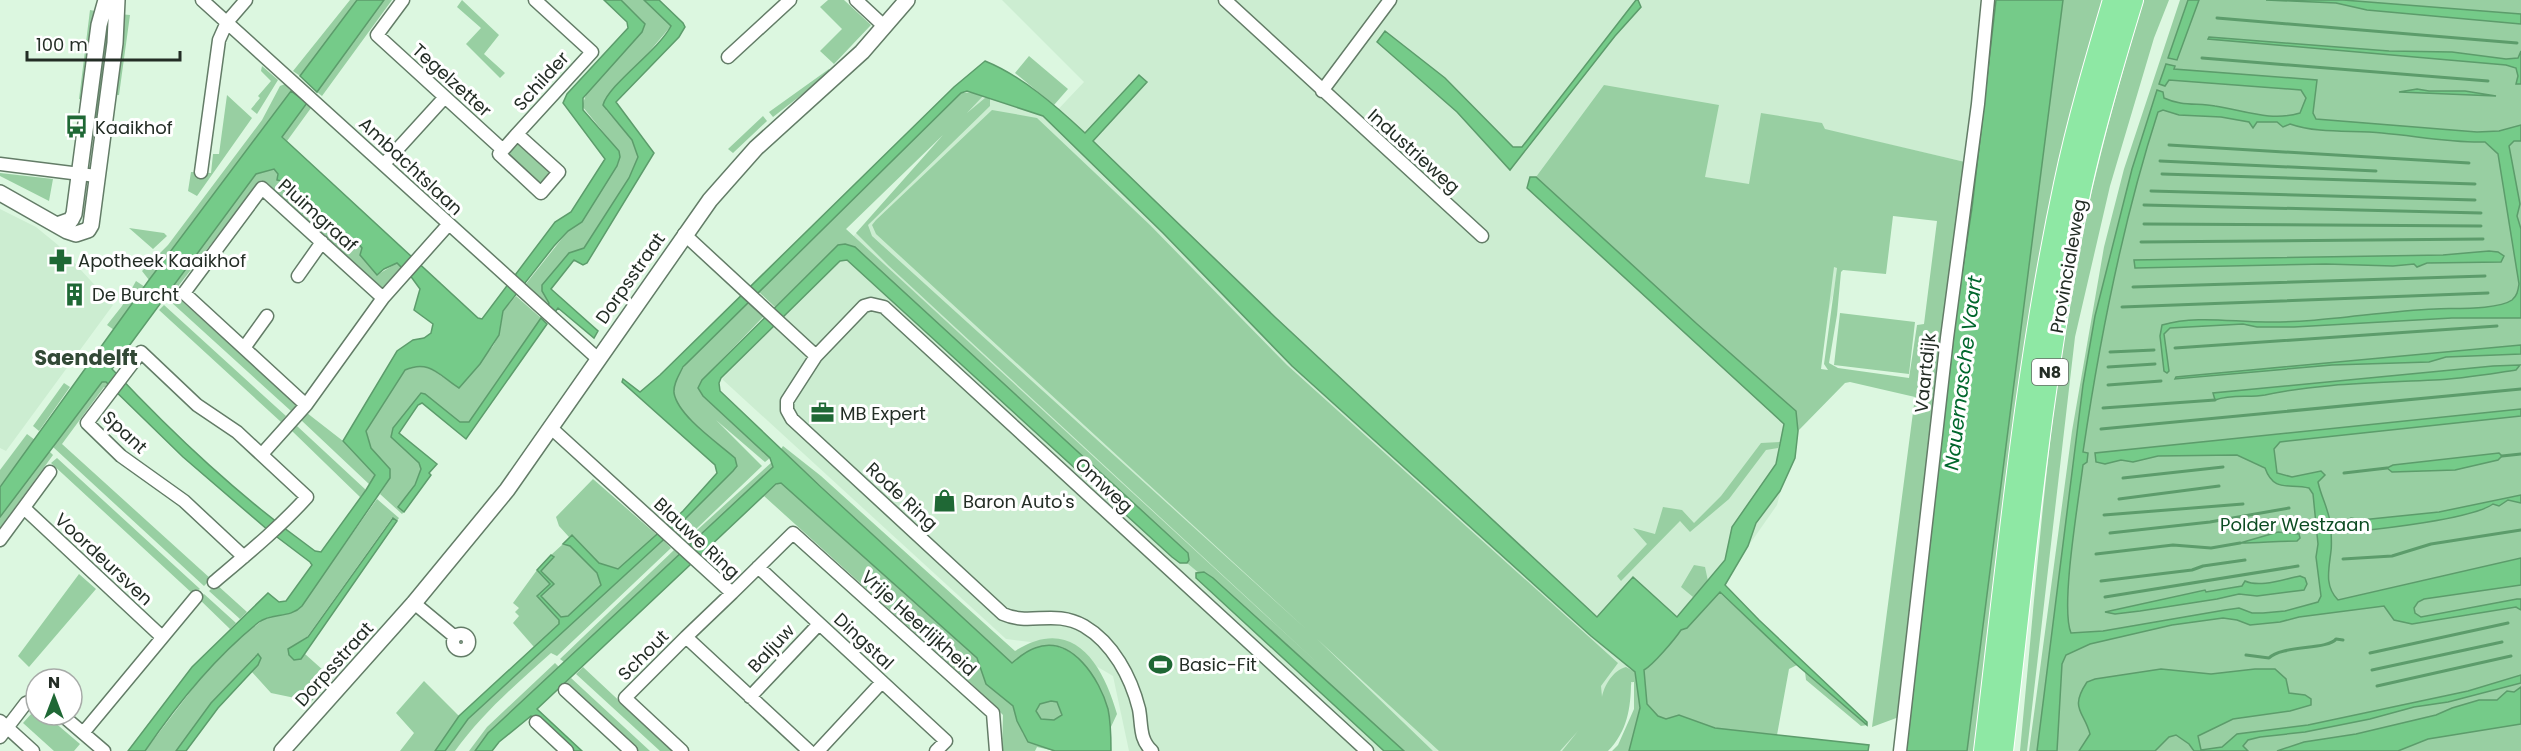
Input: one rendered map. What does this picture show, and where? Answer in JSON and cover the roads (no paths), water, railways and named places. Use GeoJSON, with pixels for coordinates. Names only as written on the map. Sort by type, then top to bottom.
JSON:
{"type":"FeatureCollection","features":[{"type":"Feature","properties":{"kind":"highway","name":"Provincialeweg"},"geometry":{"type":"LineString","coordinates":[[1984,751],[2025,413],[2046,276],[2067,171],[2092,71],[2113,0]]}},
{"type":"Feature","properties":{"kind":"highway","name":"Provincialeweg"},"geometry":{"type":"LineString","coordinates":[[2003,751],[2044,414],[2063,284],[2084,176],[2110,75],[2133,0]]}},
{"type":"Feature","properties":{"kind":"street"},"geometry":{"type":"LineString","coordinates":[[57,225],[71,220],[99,25],[106,0]]}},
{"type":"Feature","properties":{"kind":"street"},"geometry":{"type":"LineString","coordinates":[[0,194],[76,234],[88,230],[91,225],[115,43],[117,0]]}},
{"type":"Feature","properties":{"kind":"street","name":"Ambachtslaan"},"geometry":{"type":"LineString","coordinates":[[202,0],[597,358]]}},
{"type":"Feature","properties":{"kind":"street"},"geometry":{"type":"LineString","coordinates":[[201,172],[217,51],[227,22],[246,0]]}},
{"type":"Feature","properties":{"kind":"street","name":"Tegelzetter"},"geometry":{"type":"LineString","coordinates":[[403,0],[377,35],[503,150],[499,154],[541,193],[559,172],[517,134]]}},
{"type":"Feature","properties":{"kind":"street","name":"Schilder"},"geometry":{"type":"LineString","coordinates":[[517,134],[592,52],[535,0]]}},
{"type":"Feature","properties":{"kind":"street"},"geometry":{"type":"LineString","coordinates":[[728,57],[790,0]]}},
{"type":"Feature","properties":{"kind":"street"},"geometry":{"type":"LineString","coordinates":[[856,0],[885,27]]}},
{"type":"Feature","properties":{"kind":"street","name":"Dorpsstraat"},"geometry":{"type":"LineString","coordinates":[[282,751],[414,603],[507,489],[710,200],[756,148],[836,77],[885,27],[907,0]]}},
{"type":"Feature","properties":{"kind":"street","name":"Industrieweg"},"geometry":{"type":"LineString","coordinates":[[1225,0],[1482,236]]}},
{"type":"Feature","properties":{"kind":"street"},"geometry":{"type":"LineString","coordinates":[[1322,91],[1390,0]]}},
{"type":"Feature","properties":{"kind":"street","name":"Vaartdijk"},"geometry":{"type":"LineString","coordinates":[[1900,751],[1947,338],[1978,104],[1988,0]]}},
{"type":"Feature","properties":{"kind":"street"},"geometry":{"type":"LineString","coordinates":[[384,164],[445,97]]}},
{"type":"Feature","properties":{"kind":"street"},"geometry":{"type":"LineString","coordinates":[[503,150],[517,134]]}},
{"type":"Feature","properties":{"kind":"street"},"geometry":{"type":"LineString","coordinates":[[84,137],[101,138]]}},
{"type":"Feature","properties":{"kind":"street"},"geometry":{"type":"LineString","coordinates":[[0,164],[96,176]]}},
{"type":"Feature","properties":{"kind":"street","name":"Pluimgraaf"},"geometry":{"type":"LineString","coordinates":[[306,405],[184,293],[262,188],[383,298]]}},
{"type":"Feature","properties":{"kind":"street"},"geometry":{"type":"LineString","coordinates":[[262,454],[306,405],[383,298],[448,225]]}},
{"type":"Feature","properties":{"kind":"street"},"geometry":{"type":"LineString","coordinates":[[684,234],[816,356]]}},
{"type":"Feature","properties":{"kind":"street"},"geometry":{"type":"LineString","coordinates":[[298,276],[322,243]]}},
{"type":"Feature","properties":{"kind":"street","name":"Omweg"},"geometry":{"type":"LineString","coordinates":[[816,356],[864,306],[871,304],[884,307],[1367,751]]}},
{"type":"Feature","properties":{"kind":"street"},"geometry":{"type":"LineString","coordinates":[[244,348],[267,316]]}},
{"type":"Feature","properties":{"kind":"street","name":"Spant"},"geometry":{"type":"LineString","coordinates":[[214,582],[244,557],[269,536],[284,523],[307,497],[237,432],[196,405],[141,352],[87,423],[121,456],[184,501],[244,557]]}},
{"type":"Feature","properties":{"kind":"street","name":"Rode Ring"},"geometry":{"type":"LineString","coordinates":[[816,356],[787,401],[787,410],[792,419],[1003,614],[1019,619],[1061,617],[1077,622],[1096,634],[1114,653],[1126,675],[1139,711],[1142,739],[1152,751]]}},
{"type":"Feature","properties":{"kind":"street","name":"Blauwe Ring"},"geometry":{"type":"LineString","coordinates":[[550,427],[732,594],[686,637]]}},
{"type":"Feature","properties":{"kind":"street"},"geometry":{"type":"LineString","coordinates":[[0,540],[50,472]]}},
{"type":"Feature","properties":{"kind":"street","name":"Voordeursven"},"geometry":{"type":"LineString","coordinates":[[24,508],[161,636]]}},
{"type":"Feature","properties":{"kind":"street","name":"Vrije Heerlijkheid"},"geometry":{"type":"LineString","coordinates":[[758,567],[793,533],[993,713],[996,751]]}},
{"type":"Feature","properties":{"kind":"street"},"geometry":{"type":"LineString","coordinates":[[732,594],[758,567]]}},
{"type":"Feature","properties":{"kind":"street","name":"Dingstal"},"geometry":{"type":"LineString","coordinates":[[758,567],[946,741],[936,751]]}},
{"type":"Feature","properties":{"kind":"street"},"geometry":{"type":"LineString","coordinates":[[83,733],[161,636],[196,597]]}},
{"type":"Feature","properties":{"kind":"street"},"geometry":{"type":"LineString","coordinates":[[414,603],[455,637]]}},
{"type":"Feature","properties":{"kind":"street","name":"Baljuw"},"geometry":{"type":"LineString","coordinates":[[750,697],[819,624]]}},
{"type":"Feature","properties":{"kind":"street"},"geometry":{"type":"LineString","coordinates":[[686,637],[809,751]]}},
{"type":"Feature","properties":{"kind":"street","name":"Schout"},"geometry":{"type":"LineString","coordinates":[[682,751],[625,698],[686,637]]}},
{"type":"Feature","properties":{"kind":"street"},"geometry":{"type":"LineString","coordinates":[[818,751],[882,682]]}},
{"type":"Feature","properties":{"kind":"street"},"geometry":{"type":"LineString","coordinates":[[565,690],[631,751]]}},
{"type":"Feature","properties":{"kind":"street"},"geometry":{"type":"LineString","coordinates":[[24,705],[2,728],[33,751]]}},
{"type":"Feature","properties":{"kind":"street"},"geometry":{"type":"LineString","coordinates":[[536,722],[567,751]]}},
{"type":"Feature","properties":{"kind":"street"},"geometry":{"type":"LineString","coordinates":[[76,727],[104,751]]}},
{"type":"Feature","properties":{"kind":"water"},"geometry":{"type":"Polygon","coordinates":[[[357,0],[384,0],[317,92],[300,76],[357,0]]]}},
{"type":"Feature","properties":{"kind":"water"},"geometry":{"type":"Polygon","coordinates":[[[604,0],[621,0],[645,24],[642,32],[583,98],[583,110],[619,151],[620,157],[617,166],[582,222],[568,231],[554,246],[503,311],[499,335],[480,364],[459,388],[427,367],[413,367],[405,370],[366,431],[371,448],[390,469],[390,478],[302,606],[292,613],[270,617],[259,622],[227,650],[198,682],[145,751],[128,751],[192,667],[268,593],[279,602],[286,601],[312,565],[183,457],[106,382],[102,382],[0,517],[0,487],[149,280],[291,91],[307,103],[282,137],[478,318],[482,319],[555,222],[571,212],[605,159],[563,103],[567,94],[628,28],[627,22],[604,0]],[[274,169],[256,174],[112,369],[184,442],[234,487],[315,551],[321,552],[375,475],[343,441],[397,351],[413,340],[424,338],[431,333],[433,324],[414,310],[420,289],[397,263],[377,275],[360,255],[362,248],[358,243],[297,203],[284,190],[285,182],[277,180],[278,174],[274,169]]]}},
{"type":"Feature","properties":{"kind":"water"},"geometry":{"type":"Polygon","coordinates":[[[644,0],[659,0],[685,27],[679,37],[616,102],[654,153],[587,263],[583,265],[574,260],[551,289],[598,331],[594,338],[558,308],[555,312],[548,306],[542,285],[569,253],[584,248],[629,178],[638,157],[632,140],[603,105],[614,87],[656,46],[671,26],[644,0]]]}},
{"type":"Feature","properties":{"kind":"water"},"geometry":{"type":"Polygon","coordinates":[[[1636,0],[1641,7],[1615,36],[1510,170],[1457,112],[1377,42],[1385,31],[1445,78],[1513,147],[1522,147],[1636,0]]]}},
{"type":"Feature","properties":{"kind":"water","name":"Nauernasche Vaart"},"geometry":{"type":"Polygon","coordinates":[[[1996,0],[2063,0],[1967,751],[1906,751],[1957,306],[1972,208],[1996,0]]]}},
{"type":"Feature","properties":{"kind":"water"},"geometry":{"type":"Polygon","coordinates":[[[2188,0],[2199,0],[2177,60],[2168,58],[2188,0]]]}},
{"type":"Feature","properties":{"kind":"water"},"geometry":{"type":"Polygon","coordinates":[[[2266,0],[2343,0],[2521,14],[2521,24],[2367,10],[2336,3],[2266,0]]]}},
{"type":"Feature","properties":{"kind":"water"},"geometry":{"type":"Polygon","coordinates":[[[2209,37],[2389,51],[2452,52],[2506,59],[2518,58],[2521,51],[2521,84],[2516,84],[2518,76],[2516,68],[2506,65],[2208,39],[2209,37]]]}},
{"type":"Feature","properties":{"kind":"water"},"geometry":{"type":"Polygon","coordinates":[[[985,61],[1025,83],[1085,133],[1139,75],[1147,82],[1093,141],[1276,318],[1597,617],[1633,577],[1677,617],[1725,560],[1732,527],[1776,464],[1784,424],[1527,188],[1530,177],[1536,177],[1796,411],[1798,431],[1795,458],[1780,491],[1756,523],[1748,546],[1725,585],[1867,722],[1867,725],[1797,665],[1720,592],[1644,670],[1647,704],[1658,716],[1666,719],[1679,715],[1715,728],[1869,745],[1868,751],[1629,751],[1640,708],[1635,672],[1591,636],[1292,366],[1163,233],[1043,116],[967,91],[961,93],[683,367],[674,386],[677,402],[691,420],[735,458],[737,466],[733,471],[673,531],[468,719],[445,751],[435,751],[459,716],[559,624],[559,620],[537,596],[550,584],[537,570],[551,555],[554,557],[541,571],[554,584],[541,596],[561,617],[568,616],[601,585],[597,573],[570,546],[563,544],[572,535],[599,563],[618,569],[683,511],[717,473],[715,465],[622,382],[623,379],[640,392],[660,375],[954,87],[985,61]]]}},
{"type":"Feature","properties":{"kind":"water"},"geometry":{"type":"Polygon","coordinates":[[[2166,64],[2175,66],[2174,69],[2317,80],[2313,113],[2316,119],[2477,132],[2499,131],[2521,125],[2521,141],[2514,141],[2509,146],[2520,204],[2517,216],[2521,229],[2521,318],[2452,318],[2294,327],[2257,327],[2243,324],[2170,328],[2164,334],[2169,371],[2167,373],[2164,371],[2160,336],[2162,325],[2188,320],[2309,321],[2414,310],[2486,307],[2512,300],[2519,284],[2498,154],[2485,142],[2324,130],[2290,124],[2283,127],[2277,122],[2257,122],[2253,128],[2249,122],[2221,117],[2179,115],[2163,110],[2158,112],[2133,196],[2113,280],[2090,409],[2083,452],[2088,453],[2087,462],[2083,465],[2069,577],[2068,620],[2071,633],[2103,631],[2239,608],[2252,613],[2285,611],[2318,602],[2321,596],[2316,557],[2318,544],[2313,494],[2309,488],[2278,484],[2273,481],[2265,468],[2237,455],[2158,456],[2133,462],[2121,460],[2105,464],[2096,462],[2095,453],[2521,409],[2521,416],[2280,442],[2274,449],[2277,473],[2292,477],[2321,471],[2325,475],[2318,482],[2331,528],[2329,583],[2338,600],[2521,558],[2521,585],[2424,599],[2414,608],[2415,613],[2421,617],[2521,599],[2521,610],[2516,607],[2412,624],[2394,620],[2384,606],[2250,625],[2223,618],[2172,625],[2090,644],[2066,655],[2062,664],[2057,751],[2037,751],[2083,385],[2095,316],[2132,169],[2157,90],[2163,92],[2164,98],[2177,102],[2215,106],[2268,116],[2300,113],[2306,98],[2301,90],[2169,80],[2165,86],[2159,84],[2166,64]]]}},
{"type":"Feature","properties":{"kind":"water"},"geometry":{"type":"Polygon","coordinates":[[[2417,89],[2465,91],[2496,96],[2399,92],[2417,89]]]}},
{"type":"Feature","properties":{"kind":"water"},"geometry":{"type":"Polygon","coordinates":[[[845,244],[855,247],[1188,553],[1187,563],[1180,563],[1172,557],[847,260],[840,261],[721,378],[720,391],[1012,663],[1035,648],[1048,645],[1061,648],[1082,662],[1098,685],[1108,709],[1111,751],[1055,751],[1028,742],[1017,721],[1013,706],[986,684],[977,658],[781,483],[776,484],[537,709],[582,751],[571,751],[531,716],[499,742],[492,751],[475,751],[488,733],[773,467],[770,458],[703,396],[698,388],[702,380],[838,245],[845,244]],[[1057,702],[1040,704],[1036,711],[1041,719],[1054,720],[1062,715],[1057,702]]]}},
{"type":"Feature","properties":{"kind":"water"},"geometry":{"type":"Polygon","coordinates":[[[2498,252],[2504,256],[2501,262],[2427,263],[2417,267],[2414,264],[2393,266],[2326,264],[2135,268],[2134,260],[2443,255],[2498,252]]]}},
{"type":"Feature","properties":{"kind":"water"},"geometry":{"type":"Polygon","coordinates":[[[541,318],[547,324],[466,439],[422,403],[418,405],[399,433],[437,464],[404,512],[398,507],[415,485],[421,469],[419,463],[391,437],[393,428],[421,393],[460,422],[469,422],[541,318]]]}},
{"type":"Feature","properties":{"kind":"water"},"geometry":{"type":"Polygon","coordinates":[[[2521,345],[2521,354],[2446,357],[2429,362],[2332,365],[2175,379],[2176,377],[2521,345]]]}},
{"type":"Feature","properties":{"kind":"water"},"geometry":{"type":"Polygon","coordinates":[[[2520,365],[2516,370],[2454,379],[2328,386],[2215,400],[2213,393],[2493,366],[2520,365]]]}},
{"type":"Feature","properties":{"kind":"water"},"geometry":{"type":"Polygon","coordinates":[[[2499,453],[2502,456],[2498,460],[2455,470],[2392,472],[2387,468],[2393,465],[2499,453]]]}},
{"type":"Feature","properties":{"kind":"water"},"geometry":{"type":"Polygon","coordinates":[[[2521,495],[2521,503],[2508,500],[2499,506],[2493,504],[2446,519],[2350,532],[2346,528],[2346,521],[2351,518],[2361,520],[2439,512],[2521,495]]]}},
{"type":"Feature","properties":{"kind":"water"},"geometry":{"type":"Polygon","coordinates":[[[393,518],[397,521],[301,659],[294,660],[289,655],[288,649],[308,637],[393,518]]]}},
{"type":"Feature","properties":{"kind":"water"},"geometry":{"type":"Polygon","coordinates":[[[2278,532],[2299,534],[2300,538],[2297,541],[2240,543],[2278,532]]]}},
{"type":"Feature","properties":{"kind":"water"},"geometry":{"type":"Polygon","coordinates":[[[1204,572],[1404,751],[1384,751],[1196,578],[1196,573],[1204,572]]]}},
{"type":"Feature","properties":{"kind":"water"},"geometry":{"type":"Polygon","coordinates":[[[2300,576],[2305,578],[2307,584],[2304,590],[2257,596],[2239,594],[2140,611],[2115,614],[2105,612],[2205,590],[2206,592],[2242,586],[2245,581],[2258,584],[2300,576]]]}},
{"type":"Feature","properties":{"kind":"water"},"geometry":{"type":"Polygon","coordinates":[[[258,654],[261,658],[258,665],[218,708],[186,751],[176,751],[211,703],[258,654]]]}},
{"type":"Feature","properties":{"kind":"water"},"geometry":{"type":"Polygon","coordinates":[[[2161,669],[2211,674],[2275,669],[2286,679],[2289,693],[2305,695],[2311,699],[2311,705],[2290,711],[2233,719],[2198,736],[2201,750],[2222,747],[2237,734],[2308,725],[2468,691],[2521,675],[2521,683],[2370,719],[2305,732],[2260,737],[2248,740],[2243,746],[2248,751],[2194,751],[2189,744],[2176,735],[2169,737],[2155,751],[2079,751],[2090,734],[2078,704],[2087,682],[2161,669]]]}},
{"type":"Feature","properties":{"kind":"water"},"geometry":{"type":"Polygon","coordinates":[[[2521,687],[2521,724],[2428,739],[2398,751],[2277,751],[2304,742],[2356,734],[2436,715],[2479,700],[2497,700],[2507,691],[2514,692],[2521,687]]]}},
{"type":"Feature","properties":{"kind":"waterway"},"geometry":{"type":"LineString","coordinates":[[2217,18],[2517,43]]}},
{"type":"Feature","properties":{"kind":"waterway"},"geometry":{"type":"LineString","coordinates":[[2202,58],[2488,81]]}},
{"type":"Feature","properties":{"kind":"waterway"},"geometry":{"type":"LineString","coordinates":[[2169,145],[2469,163]]}},
{"type":"Feature","properties":{"kind":"waterway"},"geometry":{"type":"LineString","coordinates":[[2160,161],[2376,171]]}},
{"type":"Feature","properties":{"kind":"waterway"},"geometry":{"type":"LineString","coordinates":[[2162,174],[2475,184]]}},
{"type":"Feature","properties":{"kind":"waterway"},"geometry":{"type":"LineString","coordinates":[[2151,191],[2475,200]]}},
{"type":"Feature","properties":{"kind":"waterway"},"geometry":{"type":"LineString","coordinates":[[2144,205],[2481,213]]}},
{"type":"Feature","properties":{"kind":"waterway"},"geometry":{"type":"LineString","coordinates":[[2144,224],[2481,226]]}},
{"type":"Feature","properties":{"kind":"waterway"},"geometry":{"type":"LineString","coordinates":[[2141,242],[2483,239]]}},
{"type":"Feature","properties":{"kind":"waterway"},"geometry":{"type":"LineString","coordinates":[[2133,287],[2485,276]]}},
{"type":"Feature","properties":{"kind":"waterway"},"geometry":{"type":"LineString","coordinates":[[2122,307],[2488,293]]}},
{"type":"Feature","properties":{"kind":"waterway"},"geometry":{"type":"LineString","coordinates":[[2175,348],[2497,326]]}},
{"type":"Feature","properties":{"kind":"waterway"},"geometry":{"type":"LineString","coordinates":[[2110,352],[2154,350]]}},
{"type":"Feature","properties":{"kind":"waterway"},"geometry":{"type":"LineString","coordinates":[[2108,367],[2155,364]]}},
{"type":"Feature","properties":{"kind":"waterway"},"geometry":{"type":"LineString","coordinates":[[2108,385],[2161,381]]}},
{"type":"Feature","properties":{"kind":"waterway"},"geometry":{"type":"LineString","coordinates":[[2101,429],[2521,389]]}},
{"type":"Feature","properties":{"kind":"waterway"},"geometry":{"type":"LineString","coordinates":[[2103,408],[2215,400]]}},
{"type":"Feature","properties":{"kind":"waterway"},"geometry":{"type":"LineString","coordinates":[[2502,456],[2521,454]]}},
{"type":"Feature","properties":{"kind":"waterway"},"geometry":{"type":"LineString","coordinates":[[2123,478],[2223,467]]}},
{"type":"Feature","properties":{"kind":"waterway"},"geometry":{"type":"LineString","coordinates":[[2344,473],[2387,468]]}},
{"type":"Feature","properties":{"kind":"waterway"},"geometry":{"type":"LineString","coordinates":[[2119,499],[2219,486]]}},
{"type":"Feature","properties":{"kind":"waterway"},"geometry":{"type":"LineString","coordinates":[[2104,515],[2243,504]]}},
{"type":"Feature","properties":{"kind":"waterway"},"geometry":{"type":"LineString","coordinates":[[2110,533],[2210,522],[2289,508]]}},
{"type":"Feature","properties":{"kind":"waterway"},"geometry":{"type":"LineString","coordinates":[[2343,559],[2392,556],[2431,544],[2521,530]]}},
{"type":"Feature","properties":{"kind":"waterway"},"geometry":{"type":"LineString","coordinates":[[2096,554],[2173,545],[2211,548],[2240,543]]}},
{"type":"Feature","properties":{"kind":"waterway"},"geometry":{"type":"LineString","coordinates":[[2101,581],[2192,570],[2203,566],[2245,560]]}},
{"type":"Feature","properties":{"kind":"waterway"},"geometry":{"type":"LineString","coordinates":[[2105,597],[2298,566]]}},
{"type":"Feature","properties":{"kind":"waterway"},"geometry":{"type":"LineString","coordinates":[[2370,653],[2508,623]]}},
{"type":"Feature","properties":{"kind":"waterway"},"geometry":{"type":"LineString","coordinates":[[2246,655],[2269,658],[2283,651],[2324,645],[2336,639],[2343,640]]}},
{"type":"Feature","properties":{"kind":"waterway"},"geometry":{"type":"LineString","coordinates":[[2372,670],[2502,642]]}},
{"type":"Feature","properties":{"kind":"waterway"},"geometry":{"type":"LineString","coordinates":[[2377,686],[2511,656]]}},
{"type":"Feature","properties":{"kind":"place","name":"Kaaikhof"},"geometry":{"type":"Point","coordinates":[77,127]}},
{"type":"Feature","properties":{"kind":"place","name":"Apotheek Kaaikhof"},"geometry":{"type":"Point","coordinates":[60,260]}},
{"type":"Feature","properties":{"kind":"place","name":"De Burcht"},"geometry":{"type":"Point","coordinates":[74,294]}},
{"type":"Feature","properties":{"kind":"place","name":"MB Expert"},"geometry":{"type":"Point","coordinates":[822,413]}},
{"type":"Feature","properties":{"kind":"place","name":"Baron Auto's"},"geometry":{"type":"Point","coordinates":[945,501]}},
{"type":"Feature","properties":{"kind":"place","name":"Basic-Fit"},"geometry":{"type":"Point","coordinates":[1161,664]}},
{"type":"Feature","properties":{"kind":"district","name":"Saendelft"},"geometry":{"type":"Point","coordinates":[86,357]}},
{"type":"Feature","properties":{"kind":"park label","name":"Polder Westzaan"},"geometry":{"type":"Point","coordinates":[2295,524]}}]}
